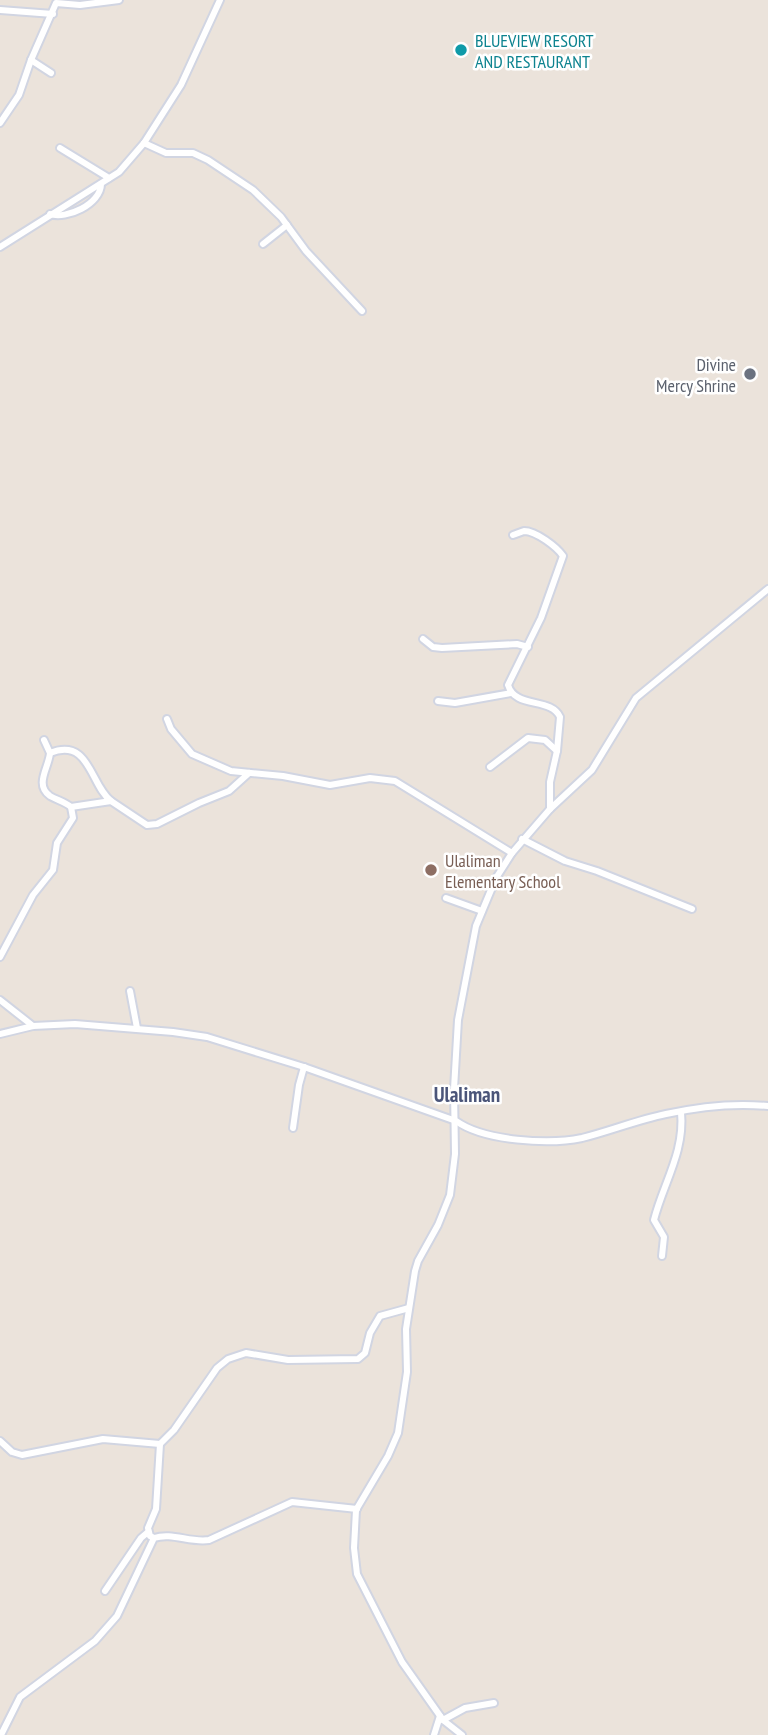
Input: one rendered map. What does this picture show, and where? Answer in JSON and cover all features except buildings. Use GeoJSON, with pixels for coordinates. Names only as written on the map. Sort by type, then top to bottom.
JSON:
{"type":"FeatureCollection","features":[{"type":"Feature","properties":{"kind":"street"},"geometry":{"type":"LineString","coordinates":[[46,1],[87,4],[119,0]]}},
{"type":"Feature","properties":{"kind":"street"},"geometry":{"type":"LineString","coordinates":[[0,247],[119,172],[144,143],[181,85],[220,0]]}},
{"type":"Feature","properties":{"kind":"street"},"geometry":{"type":"LineString","coordinates":[[0,123],[19,95],[56,3]]}},
{"type":"Feature","properties":{"kind":"street"},"geometry":{"type":"LineString","coordinates":[[0,10],[53,14]]}},
{"type":"Feature","properties":{"kind":"street"},"geometry":{"type":"LineString","coordinates":[[31,61],[51,73]]}},
{"type":"Feature","properties":{"kind":"street"},"geometry":{"type":"LineString","coordinates":[[144,143],[160,152],[187,151],[208,160],[253,190],[362,312]]}},
{"type":"Feature","properties":{"kind":"street"},"geometry":{"type":"LineString","coordinates":[[60,149],[109,178]]}},
{"type":"Feature","properties":{"kind":"street"},"geometry":{"type":"LineString","coordinates":[[263,244],[287,225]]}},
{"type":"Feature","properties":{"kind":"street"},"geometry":{"type":"LineString","coordinates":[[511,693],[508,685],[528,647],[563,556],[557,548],[534,534],[523,531],[513,535]]}},
{"type":"Feature","properties":{"kind":"street"},"geometry":{"type":"LineString","coordinates":[[462,1735],[442,1718],[402,1662],[357,1574],[354,1548],[357,1509],[388,1456],[398,1433],[407,1372],[405,1344],[411,1284],[418,1261],[438,1225],[450,1195],[455,1154],[454,1089],[458,1020],[471,946],[496,878],[512,853],[550,809],[592,770],[636,698],[768,589]]}},
{"type":"Feature","properties":{"kind":"street"},"geometry":{"type":"LineString","coordinates":[[423,639],[433,647],[442,648],[517,644],[528,647]]}},
{"type":"Feature","properties":{"kind":"street"},"geometry":{"type":"LineString","coordinates":[[438,701],[456,704],[511,693],[526,701],[557,710],[561,721],[550,782],[550,809]]}},
{"type":"Feature","properties":{"kind":"street"},"geometry":{"type":"LineString","coordinates":[[167,719],[192,754],[231,771],[283,776],[330,785],[370,778],[395,780],[512,853]]}},
{"type":"Feature","properties":{"kind":"street"},"geometry":{"type":"LineString","coordinates":[[491,767],[528,738],[545,740],[557,751]]}},
{"type":"Feature","properties":{"kind":"street"},"geometry":{"type":"LineString","coordinates":[[44,740],[50,753],[42,780],[49,795],[71,807],[111,801]]}},
{"type":"Feature","properties":{"kind":"street"},"geometry":{"type":"LineString","coordinates":[[50,753],[63,750],[85,759],[100,789],[111,801],[147,825],[157,824],[229,791],[249,773]]}},
{"type":"Feature","properties":{"kind":"street"},"geometry":{"type":"LineString","coordinates":[[0,957],[33,895],[53,870],[57,843],[73,818],[71,807]]}},
{"type":"Feature","properties":{"kind":"street"},"geometry":{"type":"LineString","coordinates":[[522,839],[565,861],[692,909]]}},
{"type":"Feature","properties":{"kind":"street"},"geometry":{"type":"LineString","coordinates":[[446,898],[482,911]]}},
{"type":"Feature","properties":{"kind":"street"},"geometry":{"type":"LineString","coordinates":[[130,991],[137,1028]]}},
{"type":"Feature","properties":{"kind":"street"},"geometry":{"type":"LineString","coordinates":[[0,1000],[33,1026]]}},
{"type":"Feature","properties":{"kind":"street"},"geometry":{"type":"LineString","coordinates":[[0,1034],[33,1026],[75,1024],[207,1037],[456,1121],[469,1129],[502,1137],[568,1140],[669,1113],[733,1106],[768,1106]]}},
{"type":"Feature","properties":{"kind":"street"},"geometry":{"type":"LineString","coordinates":[[293,1128],[296,1096],[304,1068]]}},
{"type":"Feature","properties":{"kind":"street"},"geometry":{"type":"LineString","coordinates":[[662,1255],[664,1237],[654,1220],[673,1171],[681,1140],[681,1112]]}},
{"type":"Feature","properties":{"kind":"street"},"geometry":{"type":"LineString","coordinates":[[106,1591],[143,1535],[148,1532],[156,1508],[160,1444],[174,1430],[217,1368],[228,1359],[246,1353],[288,1360],[358,1359],[365,1353],[377,1320],[388,1312],[409,1308]]}},
{"type":"Feature","properties":{"kind":"street"},"geometry":{"type":"LineString","coordinates":[[0,1441],[12,1452],[22,1455],[112,1438],[160,1444]]}},
{"type":"Feature","properties":{"kind":"street"},"geometry":{"type":"LineString","coordinates":[[154,1538],[167,1536],[201,1541],[215,1538],[292,1502],[357,1509]]}},
{"type":"Feature","properties":{"kind":"street"},"geometry":{"type":"LineString","coordinates":[[148,1532],[154,1538]]}},
{"type":"Feature","properties":{"kind":"street"},"geometry":{"type":"LineString","coordinates":[[1,1735],[20,1697],[95,1641],[117,1616],[154,1538]]}},
{"type":"Feature","properties":{"kind":"street"},"geometry":{"type":"LineString","coordinates":[[434,1735],[442,1718],[465,1708],[494,1703]]}},
{"type":"Feature","properties":{"kind":"place","name":"BLUEVIEW RESORT AND RESTAURANT"},"geometry":{"type":"Point","coordinates":[461,50]}},
{"type":"Feature","properties":{"kind":"place","name":"Divine Mercy Shrine"},"geometry":{"type":"Point","coordinates":[750,374]}},
{"type":"Feature","properties":{"kind":"place","name":"Ulaliman Elementary School"},"geometry":{"type":"Point","coordinates":[431,870]}},
{"type":"Feature","properties":{"kind":"district","name":"Ulaliman"},"geometry":{"type":"Point","coordinates":[467,1094]}}]}
